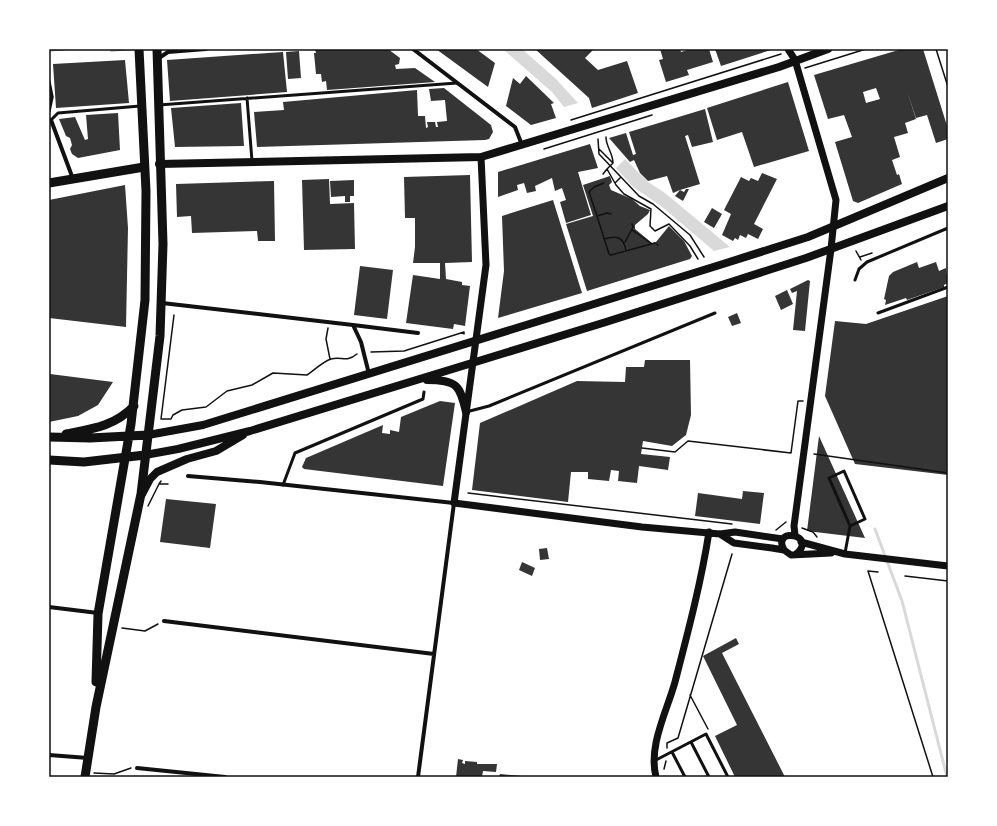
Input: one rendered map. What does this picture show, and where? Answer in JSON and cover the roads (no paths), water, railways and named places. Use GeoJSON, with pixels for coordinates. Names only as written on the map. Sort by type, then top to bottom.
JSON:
{"type":"FeatureCollection","features":[{"type":"Feature","properties":{"kind":"main road"},"geometry":{"type":"LineString","coordinates":[[96,707],[98,614],[134,405],[146,300],[147,257],[139,49]]}},
{"type":"Feature","properties":{"kind":"main road"},"geometry":{"type":"LineString","coordinates":[[86,775],[96,707],[112,627],[142,494],[145,455],[160,336],[162,302],[162,236],[157,49]]}},
{"type":"Feature","properties":{"kind":"main road"},"geometry":{"type":"LineString","coordinates":[[49,183],[159,164],[481,157],[522,146],[779,67],[828,49]]}},
{"type":"Feature","properties":{"kind":"main road"},"geometry":{"type":"LineString","coordinates":[[49,437],[90,438],[129,436],[203,425],[723,264],[808,236],[948,178]]}},
{"type":"Feature","properties":{"kind":"main road"},"geometry":{"type":"LineString","coordinates":[[49,460],[84,462],[125,458],[178,449],[250,431],[635,313],[831,249],[948,206]]}},
{"type":"Feature","properties":{"kind":"main road"},"geometry":{"type":"LineString","coordinates":[[420,380],[438,380],[458,386],[462,394],[466,412]]}},
{"type":"Feature","properties":{"kind":"main road"},"geometry":{"type":"LineString","coordinates":[[49,437],[104,426],[122,417],[134,405]]}},
{"type":"Feature","properties":{"kind":"main road"},"geometry":{"type":"LineString","coordinates":[[142,494],[150,479],[157,472],[186,459],[216,451],[250,431]]}},
{"type":"Feature","properties":{"kind":"street"},"geometry":{"type":"LineString","coordinates":[[157,59],[165,52],[206,49]]}},
{"type":"Feature","properties":{"kind":"street"},"geometry":{"type":"LineString","coordinates":[[415,50],[515,127],[522,146]]}},
{"type":"Feature","properties":{"kind":"street"},"geometry":{"type":"LineString","coordinates":[[791,50],[836,200],[831,249],[801,462],[794,526],[795,535],[801,542],[837,553]]}},
{"type":"Feature","properties":{"kind":"street"},"geometry":{"type":"LineString","coordinates":[[49,82],[52,98],[49,111]]}},
{"type":"Feature","properties":{"kind":"street"},"geometry":{"type":"LineString","coordinates":[[50,121],[73,180]]}},
{"type":"Feature","properties":{"kind":"street"},"geometry":{"type":"LineString","coordinates":[[418,777],[486,265],[481,157]]}},
{"type":"Feature","properties":{"kind":"street"},"geometry":{"type":"LineString","coordinates":[[162,302],[418,333]]}},
{"type":"Feature","properties":{"kind":"street"},"geometry":{"type":"LineString","coordinates":[[353,325],[364,353],[370,374]]}},
{"type":"Feature","properties":{"kind":"street"},"geometry":{"type":"LineString","coordinates":[[188,476],[454,503],[642,526],[720,534],[735,532],[783,539]]}},
{"type":"Feature","properties":{"kind":"street"},"geometry":{"type":"LineString","coordinates":[[656,777],[654,761],[658,738],[675,683],[701,581],[709,532]]}},
{"type":"Feature","properties":{"kind":"street"},"geometry":{"type":"LineString","coordinates":[[720,534],[734,543],[784,550]]}},
{"type":"Feature","properties":{"kind":"street"},"geometry":{"type":"LineString","coordinates":[[795,535],[788,535],[783,539],[782,544],[784,550],[788,554],[837,553],[892,561],[948,566]]}},
{"type":"Feature","properties":{"kind":"street"},"geometry":{"type":"LineString","coordinates":[[796,554],[801,548],[801,542]]}},
{"type":"Feature","properties":{"kind":"street"},"geometry":{"type":"LineString","coordinates":[[49,607],[98,614]]}},
{"type":"Feature","properties":{"kind":"street"},"geometry":{"type":"LineString","coordinates":[[164,621],[434,654]]}},
{"type":"Feature","properties":{"kind":"street"},"geometry":{"type":"LineString","coordinates":[[49,755],[88,758]]}},
{"type":"Feature","properties":{"kind":"street"},"geometry":{"type":"LineString","coordinates":[[137,768],[225,777]]}},
{"type":"Feature","properties":{"kind":"lane"},"geometry":{"type":"LineString","coordinates":[[158,105],[458,83]]}},
{"type":"Feature","properties":{"kind":"lane"},"geometry":{"type":"LineString","coordinates":[[248,98],[252,161]]}},
{"type":"Feature","properties":{"kind":"lane"},"geometry":{"type":"LineString","coordinates":[[50,121],[58,113],[142,106]]}},
{"type":"Feature","properties":{"kind":"lane"},"geometry":{"type":"LineString","coordinates":[[855,280],[859,269],[867,262],[948,228]]}},
{"type":"Feature","properties":{"kind":"lane"},"geometry":{"type":"LineString","coordinates":[[878,313],[948,287]]}},
{"type":"Feature","properties":{"kind":"lane"},"geometry":{"type":"LineString","coordinates":[[466,412],[485,408],[715,313]]}},
{"type":"Feature","properties":{"kind":"lane"},"geometry":{"type":"LineString","coordinates":[[283,485],[294,453],[423,399],[424,392]]}},
{"type":"Feature","properties":{"kind":"lane"},"geometry":{"type":"LineString","coordinates":[[845,554],[850,526],[829,478],[844,472],[865,519],[850,526]]}},
{"type":"Feature","properties":{"kind":"lane"},"geometry":{"type":"LineString","coordinates":[[654,761],[706,734],[728,777]]}},
{"type":"Feature","properties":{"kind":"lane"},"geometry":{"type":"LineString","coordinates":[[691,742],[709,777]]}},
{"type":"Feature","properties":{"kind":"lane"},"geometry":{"type":"LineString","coordinates":[[672,752],[685,777]]}},
{"type":"Feature","properties":{"kind":"waterway"},"geometry":{"type":"LineString","coordinates":[[875,529],[902,601],[947,777]]}},
{"type":"Feature","properties":{"kind":"tram line"},"geometry":{"type":"LineString","coordinates":[[49,51],[74,49]]}},
{"type":"Feature","properties":{"kind":"tram line"},"geometry":{"type":"LineString","coordinates":[[111,51],[142,49]]}}]}
